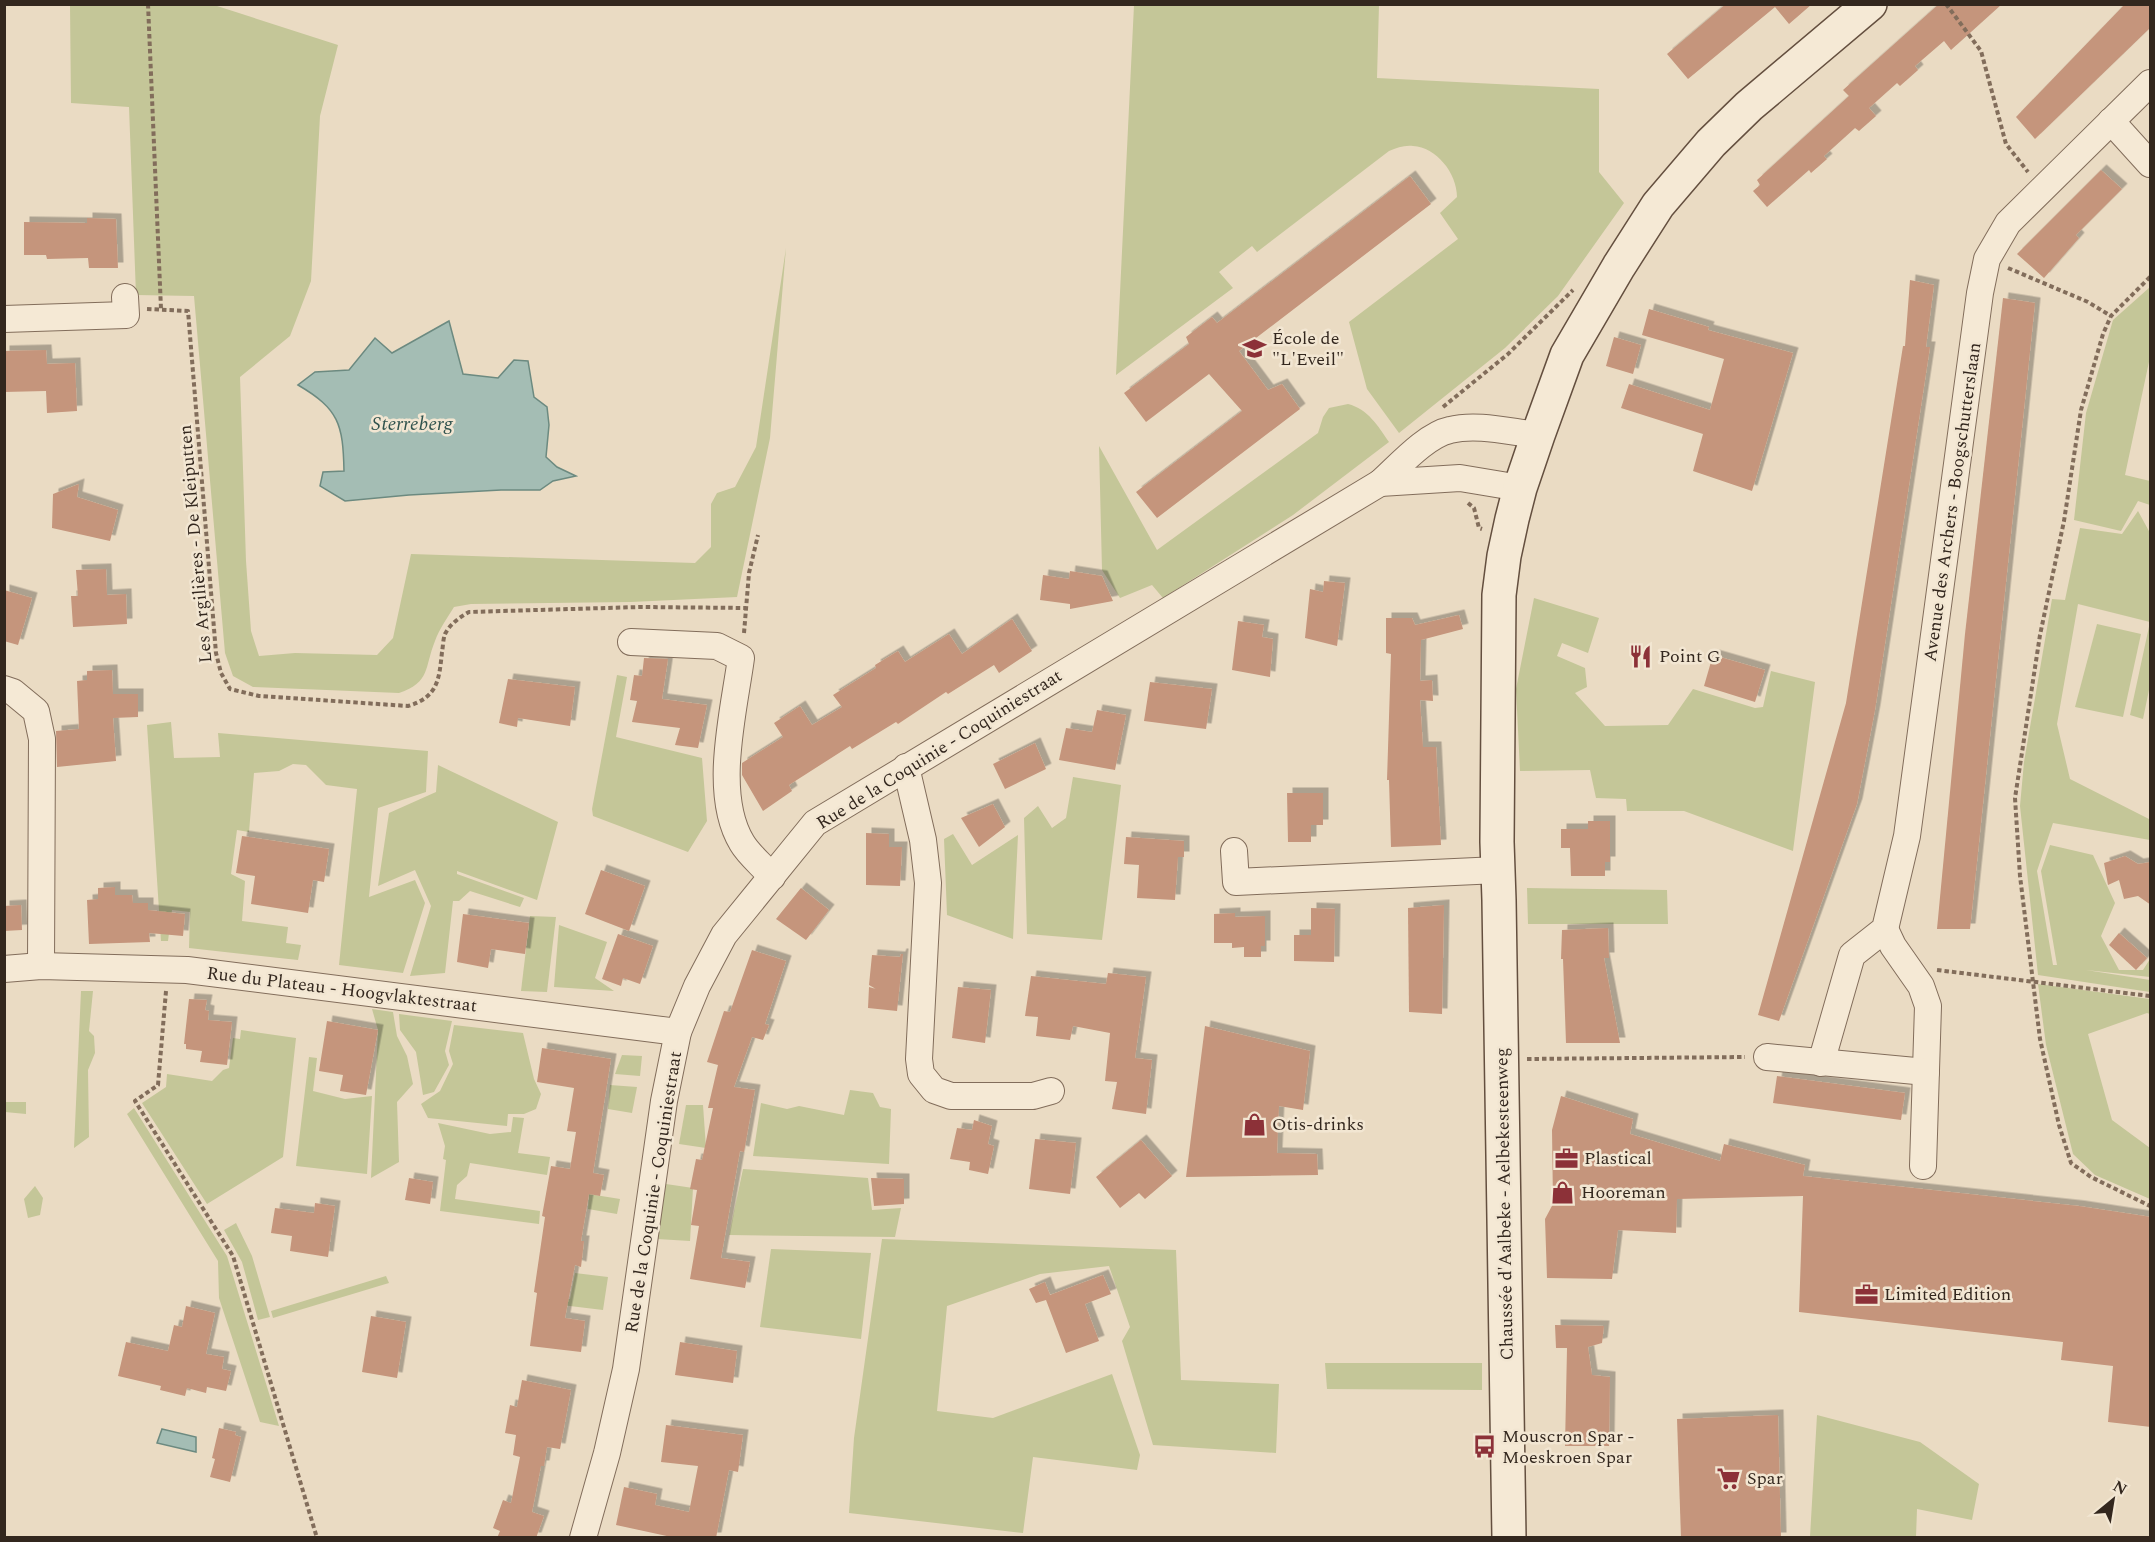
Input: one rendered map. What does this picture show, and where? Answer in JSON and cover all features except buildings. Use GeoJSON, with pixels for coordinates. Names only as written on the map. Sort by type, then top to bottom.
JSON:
{"type":"FeatureCollection","features":[{"type":"Feature","properties":{"kind":"main road","name":"Chaussée d'Aalbeke - Aelbekesteenweg"},"geometry":{"type":"LineString","coordinates":[[1509,1538],[1498,870],[1499,596],[1504,556],[1520,488],[1567,355],[1658,205],[1711,143],[1749,106],[1870,4]]}},
{"type":"Feature","properties":{"kind":"street","name":"Avenue des Archers - Boogschutterslaan"},"geometry":{"type":"LineString","coordinates":[[1885,929],[1911,807],[1987,259],[2008,223],[2151,83]]}},
{"type":"Feature","properties":{"kind":"street"},"geometry":{"type":"LineString","coordinates":[[2111,121],[2151,164]]}},
{"type":"Feature","properties":{"kind":"street"},"geometry":{"type":"LineString","coordinates":[[4,319],[126,315],[126,303]]}},
{"type":"Feature","properties":{"kind":"street","name":"Rue de la Coquinie - Coquiniestraat"},"geometry":{"type":"LineString","coordinates":[[584,1538],[607,1453],[626,1369],[664,1101],[678,1032],[697,986],[724,934],[815,823],[906,766],[1380,483],[1434,436],[1448,430],[1470,427],[1538,435]]}},
{"type":"Feature","properties":{"kind":"street","name":"Rue de la Coquinie - Coquiniestraat"},"geometry":{"type":"LineString","coordinates":[[1380,483],[1460,478],[1520,488]]}},
{"type":"Feature","properties":{"kind":"street"},"geometry":{"type":"LineString","coordinates":[[631,642],[717,646],[741,658],[726,763],[729,809],[742,843],[772,877]]}},
{"type":"Feature","properties":{"kind":"street"},"geometry":{"type":"LineString","coordinates":[[4,689],[13,692],[36,711],[42,739],[41,966]]}},
{"type":"Feature","properties":{"kind":"street"},"geometry":{"type":"LineString","coordinates":[[906,766],[920,823],[928,883],[919,1059],[921,1074],[934,1090],[951,1096],[1033,1096],[1051,1091]]}},
{"type":"Feature","properties":{"kind":"street"},"geometry":{"type":"LineString","coordinates":[[1234,851],[1236,882],[1498,870]]}},
{"type":"Feature","properties":{"kind":"street"},"geometry":{"type":"LineString","coordinates":[[1821,1063],[1852,955],[1885,929],[1893,946],[1921,986],[1928,1006],[1923,1166]]}},
{"type":"Feature","properties":{"kind":"street","name":"Rue du Plateau - Hoogvlaktestraat"},"geometry":{"type":"LineString","coordinates":[[4,969],[41,966],[187,970],[678,1032]]}},
{"type":"Feature","properties":{"kind":"street"},"geometry":{"type":"LineString","coordinates":[[1767,1057],[1926,1072]]}},
{"type":"Feature","properties":{"kind":"path"},"geometry":{"type":"LineString","coordinates":[[148,4],[160,309]]}},
{"type":"Feature","properties":{"kind":"path"},"geometry":{"type":"LineString","coordinates":[[1946,4],[1981,51],[2006,144],[2041,190]]}},
{"type":"Feature","properties":{"kind":"path"},"geometry":{"type":"LineString","coordinates":[[1987,259],[2088,302],[2111,315]]}},
{"type":"Feature","properties":{"kind":"path"},"geometry":{"type":"LineString","coordinates":[[2151,277],[2111,315],[2103,334],[2081,410],[2064,521],[2040,635],[2015,798],[2020,876],[2040,1039],[2059,1125],[2071,1162],[2091,1178],[2151,1206]]}},
{"type":"Feature","properties":{"kind":"path"},"geometry":{"type":"LineString","coordinates":[[1442,408],[1508,354],[1578,285]]}},
{"type":"Feature","properties":{"kind":"path","name":"Les Argilières - De Kleiputten"},"geometry":{"type":"LineString","coordinates":[[126,303],[188,311],[216,652],[221,673],[230,689],[260,696],[408,706],[424,702],[435,687],[440,674],[445,634],[454,621],[469,612],[640,607],[746,608]]}},
{"type":"Feature","properties":{"kind":"path"},"geometry":{"type":"LineString","coordinates":[[741,658],[749,573],[758,535]]}},
{"type":"Feature","properties":{"kind":"path"},"geometry":{"type":"LineString","coordinates":[[1908,966],[2151,996]]}},
{"type":"Feature","properties":{"kind":"path"},"geometry":{"type":"LineString","coordinates":[[168,969],[158,1084],[135,1101],[233,1256],[317,1538]]}},
{"type":"Feature","properties":{"kind":"path"},"geometry":{"type":"LineString","coordinates":[[1502,1059],[1767,1057]]}},
{"type":"Feature","properties":{"kind":"green space"},"geometry":{"type":"Polygon","coordinates":[[[70,5],[214,5],[338,45],[320,116],[311,281],[290,336],[240,377],[246,561],[251,631],[259,656],[295,653],[377,655],[393,638],[411,554],[695,563],[711,547],[711,504],[717,493],[735,487],[756,447],[786,248],[770,438],[737,597],[631,602],[471,604],[454,607],[437,637],[422,679],[399,693],[253,687],[233,676],[225,653],[194,296],[136,295],[129,107],[71,103],[70,5]]]}},
{"type":"Feature","properties":{"kind":"green space"},"geometry":{"type":"Polygon","coordinates":[[[1134,5],[1379,5],[1377,78],[1599,89],[1599,172],[1624,203],[1558,296],[1505,348],[1399,433],[1367,389],[1349,322],[1458,239],[1440,213],[1457,197],[1453,179],[1437,156],[1421,147],[1407,146],[1389,151],[1257,252],[1252,246],[1219,272],[1233,288],[1116,375],[1134,5]]]}},
{"type":"Feature","properties":{"kind":"green space"},"geometry":{"type":"Polygon","coordinates":[[[2150,287],[2150,357],[2125,475],[2150,481],[2150,505],[2138,501],[2121,531],[2074,520],[2086,413],[2113,320],[2150,287]]]}},
{"type":"Feature","properties":{"kind":"green space"},"geometry":{"type":"Polygon","coordinates":[[[1348,404],[1367,414],[1389,442],[1293,515],[1163,598],[1152,585],[1120,598],[1102,570],[1099,446],[1157,550],[1318,433],[1323,417],[1329,408],[1348,404]]]}},
{"type":"Feature","properties":{"kind":"green space"},"geometry":{"type":"Polygon","coordinates":[[[2138,511],[2150,533],[2150,622],[2078,604],[2057,724],[2070,779],[2149,819],[2150,817],[2150,840],[2053,823],[2037,871],[2053,965],[2057,965],[2041,871],[2050,845],[2093,855],[2115,903],[2101,936],[2119,970],[2143,970],[2150,959],[2150,977],[2086,970],[2150,980],[2150,992],[2038,975],[2020,806],[2024,762],[2052,599],[2065,600],[2080,528],[2122,534],[2138,511]]]}},
{"type":"Feature","properties":{"kind":"green space"},"geometry":{"type":"Polygon","coordinates":[[[1534,598],[1599,618],[1588,653],[1562,643],[1557,656],[1585,668],[1587,687],[1575,693],[1605,726],[1668,725],[1693,689],[1755,708],[1763,707],[1771,671],[1815,682],[1793,851],[1684,811],[1627,811],[1626,799],[1596,798],[1590,770],[1520,771],[1516,689],[1534,598]]]}},
{"type":"Feature","properties":{"kind":"green space"},"geometry":{"type":"Polygon","coordinates":[[[2150,622],[2150,685],[2143,719],[2130,715],[2150,622]]]}},
{"type":"Feature","properties":{"kind":"green space"},"geometry":{"type":"Polygon","coordinates":[[[2097,624],[2141,634],[2123,717],[2075,707],[2097,624]]]}},
{"type":"Feature","properties":{"kind":"green space"},"geometry":{"type":"Polygon","coordinates":[[[617,675],[627,677],[616,737],[702,758],[707,821],[688,852],[593,816],[592,809],[617,675]]]}},
{"type":"Feature","properties":{"kind":"green space"},"geometry":{"type":"Polygon","coordinates":[[[171,722],[174,758],[220,757],[218,733],[428,751],[426,792],[378,808],[369,897],[415,880],[425,903],[403,973],[339,965],[357,789],[326,785],[306,765],[293,764],[279,771],[254,773],[249,832],[237,830],[231,874],[245,881],[242,921],[288,927],[286,943],[301,945],[298,960],[189,948],[190,912],[172,910],[168,941],[161,941],[147,725],[171,722]]]}},
{"type":"Feature","properties":{"kind":"green space"},"geometry":{"type":"Polygon","coordinates":[[[438,765],[558,822],[537,900],[457,871],[457,874],[524,898],[520,907],[470,891],[459,901],[453,901],[445,973],[410,976],[431,906],[415,870],[378,886],[389,813],[436,792],[438,765]]]}},
{"type":"Feature","properties":{"kind":"green space"},"geometry":{"type":"Polygon","coordinates":[[[1073,777],[1121,785],[1102,940],[1027,934],[1024,818],[1038,806],[1052,828],[1066,818],[1073,777]]]}},
{"type":"Feature","properties":{"kind":"green space"},"geometry":{"type":"Polygon","coordinates":[[[953,834],[972,865],[1018,835],[1013,939],[947,915],[944,839],[953,834]]]}},
{"type":"Feature","properties":{"kind":"green space"},"geometry":{"type":"Polygon","coordinates":[[[1527,888],[1667,890],[1668,924],[1528,924],[1527,888]]]}},
{"type":"Feature","properties":{"kind":"green space"},"geometry":{"type":"Polygon","coordinates":[[[530,916],[556,917],[547,992],[521,991],[530,916]]]}},
{"type":"Feature","properties":{"kind":"green space"},"geometry":{"type":"Polygon","coordinates":[[[559,925],[607,942],[595,978],[614,991],[554,987],[559,925]]]}},
{"type":"Feature","properties":{"kind":"green space"},"geometry":{"type":"Polygon","coordinates":[[[2038,984],[2150,999],[2150,1014],[2147,1013],[2088,1034],[2112,1120],[2150,1148],[2150,1199],[2095,1175],[2073,1154],[2046,1045],[2038,984]]]}},
{"type":"Feature","properties":{"kind":"green space"},"geometry":{"type":"Polygon","coordinates":[[[81,991],[93,991],[89,1031],[94,1036],[95,1053],[88,1070],[89,1137],[74,1148],[81,991]]]}},
{"type":"Feature","properties":{"kind":"green space"},"geometry":{"type":"Polygon","coordinates":[[[372,1009],[393,1012],[397,1036],[407,1056],[413,1084],[397,1102],[399,1162],[371,1178],[378,1030],[372,1009]]]}},
{"type":"Feature","properties":{"kind":"green space"},"geometry":{"type":"Polygon","coordinates":[[[399,1014],[452,1021],[445,1051],[449,1065],[434,1092],[423,1095],[416,1052],[400,1030],[399,1014]]]}},
{"type":"Feature","properties":{"kind":"green space"},"geometry":{"type":"Polygon","coordinates":[[[454,1025],[523,1033],[534,1079],[541,1094],[536,1109],[524,1114],[508,1114],[507,1126],[428,1118],[421,1104],[440,1091],[453,1064],[449,1051],[454,1025]]]}},
{"type":"Feature","properties":{"kind":"green space"},"geometry":{"type":"Polygon","coordinates":[[[241,1030],[296,1038],[283,1157],[207,1204],[142,1103],[166,1087],[167,1074],[212,1081],[223,1070],[229,1068],[233,1038],[240,1039],[241,1030]]]}},
{"type":"Feature","properties":{"kind":"green space"},"geometry":{"type":"Polygon","coordinates":[[[622,1055],[642,1056],[640,1076],[615,1074],[622,1055]]]}},
{"type":"Feature","properties":{"kind":"green space"},"geometry":{"type":"Polygon","coordinates":[[[309,1057],[317,1058],[313,1091],[345,1099],[372,1096],[367,1174],[296,1166],[309,1057]]]}},
{"type":"Feature","properties":{"kind":"green space"},"geometry":{"type":"Polygon","coordinates":[[[610,1085],[637,1087],[632,1113],[608,1109],[610,1085]]]}},
{"type":"Feature","properties":{"kind":"green space"},"geometry":{"type":"Polygon","coordinates":[[[850,1090],[873,1093],[880,1107],[891,1109],[889,1164],[753,1156],[761,1103],[787,1109],[799,1106],[844,1115],[850,1090]]]}},
{"type":"Feature","properties":{"kind":"green space"},"geometry":{"type":"Polygon","coordinates":[[[5,1102],[26,1102],[26,1114],[5,1112],[5,1102]]]}},
{"type":"Feature","properties":{"kind":"green space"},"geometry":{"type":"Polygon","coordinates":[[[686,1105],[703,1105],[706,1148],[679,1144],[686,1105]]]}},
{"type":"Feature","properties":{"kind":"green space"},"geometry":{"type":"Polygon","coordinates":[[[134,1108],[227,1256],[279,1426],[260,1422],[219,1298],[218,1261],[127,1114],[134,1108]]]}},
{"type":"Feature","properties":{"kind":"green space"},"geometry":{"type":"Polygon","coordinates":[[[513,1117],[524,1118],[518,1153],[550,1157],[547,1175],[470,1163],[467,1176],[457,1185],[455,1199],[540,1211],[539,1224],[440,1211],[446,1160],[443,1159],[445,1146],[438,1123],[490,1134],[511,1132],[513,1117]]]}},
{"type":"Feature","properties":{"kind":"green space"},"geometry":{"type":"Polygon","coordinates":[[[743,1169],[868,1178],[872,1210],[901,1208],[895,1237],[729,1235],[743,1169]]]}},
{"type":"Feature","properties":{"kind":"green space"},"geometry":{"type":"Polygon","coordinates":[[[666,1184],[693,1188],[690,1241],[657,1239],[666,1184]]]}},
{"type":"Feature","properties":{"kind":"green space"},"geometry":{"type":"Polygon","coordinates":[[[35,1186],[43,1198],[40,1215],[28,1218],[24,1199],[35,1186]]]}},
{"type":"Feature","properties":{"kind":"green space"},"geometry":{"type":"Polygon","coordinates":[[[589,1194],[620,1199],[617,1214],[588,1209],[589,1194]]]}},
{"type":"Feature","properties":{"kind":"green space"},"geometry":{"type":"Polygon","coordinates":[[[236,1223],[252,1256],[270,1317],[258,1320],[242,1262],[224,1230],[236,1223]]]}},
{"type":"Feature","properties":{"kind":"green space"},"geometry":{"type":"Polygon","coordinates":[[[882,1239],[1176,1250],[1181,1380],[1279,1384],[1276,1453],[1153,1445],[1122,1341],[1130,1327],[1109,1266],[1040,1274],[947,1306],[937,1411],[993,1418],[1112,1374],[1140,1455],[1137,1470],[1033,1457],[1023,1533],[849,1513],[854,1438],[882,1239]]]}},
{"type":"Feature","properties":{"kind":"green space"},"geometry":{"type":"Polygon","coordinates":[[[771,1249],[871,1253],[861,1339],[760,1327],[771,1249]]]}},
{"type":"Feature","properties":{"kind":"green space"},"geometry":{"type":"Polygon","coordinates":[[[575,1273],[608,1277],[603,1310],[545,1303],[545,1297],[570,1299],[575,1273]]]}},
{"type":"Feature","properties":{"kind":"green space"},"geometry":{"type":"Polygon","coordinates":[[[386,1276],[389,1283],[273,1318],[271,1311],[386,1276]]]}},
{"type":"Feature","properties":{"kind":"green space"},"geometry":{"type":"Polygon","coordinates":[[[1325,1363],[1482,1363],[1482,1390],[1327,1389],[1325,1363]]]}},
{"type":"Feature","properties":{"kind":"green space"},"geometry":{"type":"Polygon","coordinates":[[[1817,1415],[1920,1442],[1979,1484],[1972,1520],[1917,1509],[1916,1537],[1810,1537],[1817,1415]]]}},
{"type":"Feature","properties":{"kind":"water","name":"Sterreberg"},"geometry":{"type":"Polygon","coordinates":[[[449,321],[463,374],[498,378],[514,360],[528,361],[534,397],[547,407],[549,425],[546,457],[557,467],[576,476],[553,481],[540,490],[409,495],[345,501],[320,486],[323,472],[344,471],[340,429],[330,410],[298,385],[315,372],[349,370],[375,338],[392,353],[449,321]]]}},
{"type":"Feature","properties":{"kind":"water"},"geometry":{"type":"Polygon","coordinates":[[[162,1429],[196,1437],[196,1452],[157,1443],[162,1429]]]}},
{"type":"Feature","properties":{"kind":"place","name":"École de \"L'Eveil\""},"geometry":{"type":"Point","coordinates":[1254,348]}},
{"type":"Feature","properties":{"kind":"place","name":"Point G"},"geometry":{"type":"Point","coordinates":[1641,656]}},
{"type":"Feature","properties":{"kind":"place","name":"Otis-drinks"},"geometry":{"type":"Point","coordinates":[1254,1124]}},
{"type":"Feature","properties":{"kind":"place","name":"Plastical"},"geometry":{"type":"Point","coordinates":[1566,1158]}},
{"type":"Feature","properties":{"kind":"place","name":"Hooreman"},"geometry":{"type":"Point","coordinates":[1563,1192]}},
{"type":"Feature","properties":{"kind":"place","name":"Limited Edition"},"geometry":{"type":"Point","coordinates":[1866,1294]}},
{"type":"Feature","properties":{"kind":"place","name":"Mouscron Spar - Moeskroen Spar"},"geometry":{"type":"Point","coordinates":[1484,1446]}},
{"type":"Feature","properties":{"kind":"place","name":"Spar"},"geometry":{"type":"Point","coordinates":[1729,1478]}}]}
